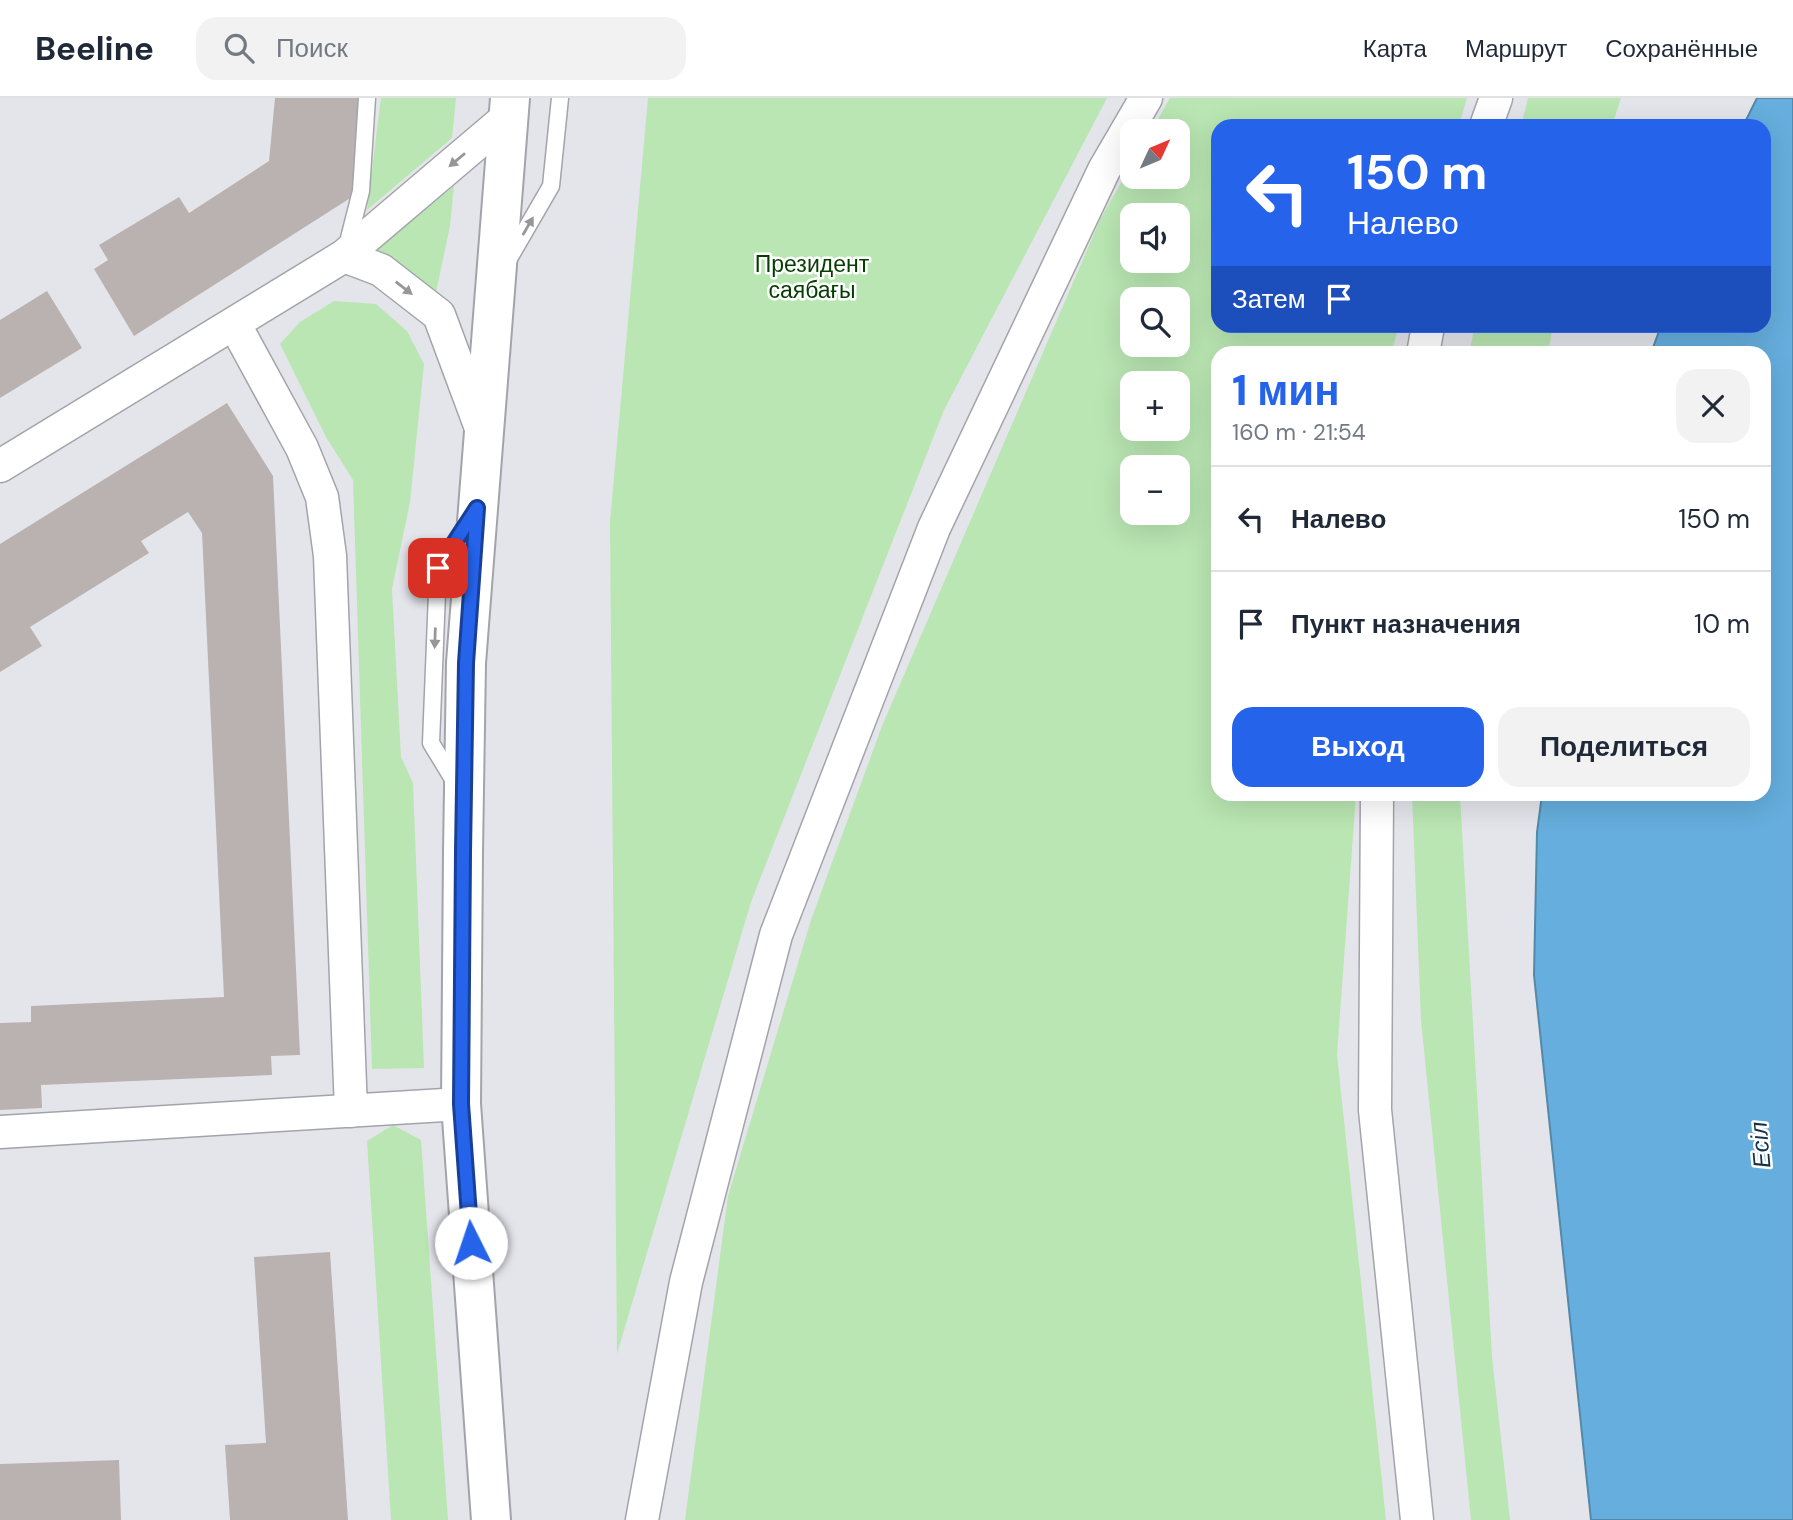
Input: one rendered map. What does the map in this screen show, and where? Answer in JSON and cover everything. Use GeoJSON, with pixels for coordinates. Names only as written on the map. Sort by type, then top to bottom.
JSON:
{"type":"FeatureCollection","features":[{"type":"Feature","properties":{"kind":"main road"},"geometry":{"type":"LineString","coordinates":[[491,1520],[461,1104],[464,798],[466,663],[510,107]]}},
{"type":"Feature","properties":{"kind":"street"},"geometry":{"type":"LineString","coordinates":[[642,1520],[686,1282],[776,935],[934,528],[1104,170],[1146,98]]}},
{"type":"Feature","properties":{"kind":"street"},"geometry":{"type":"LineString","coordinates":[[1488,119],[1496,98]]}},
{"type":"Feature","properties":{"kind":"street"},"geometry":{"type":"LineString","coordinates":[[0,466],[235,326],[344,256],[510,107]]}},
{"type":"Feature","properties":{"kind":"street"},"geometry":{"type":"LineString","coordinates":[[344,256],[381,270],[439,315],[483,433]]}},
{"type":"Feature","properties":{"kind":"street"},"geometry":{"type":"LineString","coordinates":[[235,326],[302,448],[323,509],[330,556],[351,1111]]}},
{"type":"Feature","properties":{"kind":"street"},"geometry":{"type":"LineString","coordinates":[[1377,801],[1375,1110],[1417,1520]]}},
{"type":"Feature","properties":{"kind":"street"},"geometry":{"type":"LineString","coordinates":[[0,1132],[461,1104]]}},
{"type":"Feature","properties":{"kind":"lane"},"geometry":{"type":"LineString","coordinates":[[344,256],[361,191],[367,98]]}},
{"type":"Feature","properties":{"kind":"lane"},"geometry":{"type":"LineString","coordinates":[[494,285],[551,187],[560,98]]}},
{"type":"Feature","properties":{"kind":"green space"},"geometry":{"type":"Polygon","coordinates":[[[381,98],[456,98],[452,138],[367,210],[381,98]]]}},
{"type":"Feature","properties":{"kind":"green space","name":"Президент саябағы"},"geometry":{"type":"Polygon","coordinates":[[[648,98],[1107,98],[944,410],[751,902],[617,1354],[610,522],[648,98]]]}},
{"type":"Feature","properties":{"kind":"green space"},"geometry":{"type":"Polygon","coordinates":[[[1170,98],[1467,98],[1461,119],[1211,119],[1211,333],[1397,333],[1393,346],[1211,346],[1211,801],[1356,801],[1337,1054],[1386,1520],[685,1520],[728,1196],[811,920],[882,726],[1100,220],[1120,184],[1120,189],[1190,189],[1190,119],[1158,119],[1170,98]]]}},
{"type":"Feature","properties":{"kind":"green space"},"geometry":{"type":"Polygon","coordinates":[[[1528,98],[1621,98],[1614,119],[1523,119],[1528,98]]]}},
{"type":"Feature","properties":{"kind":"green space"},"geometry":{"type":"Polygon","coordinates":[[[454,186],[450,226],[435,297],[372,254],[454,186]]]}},
{"type":"Feature","properties":{"kind":"green space"},"geometry":{"type":"Polygon","coordinates":[[[334,301],[376,304],[407,331],[424,364],[410,502],[392,589],[401,757],[413,783],[424,1068],[372,1069],[353,480],[326,437],[280,344],[300,322],[334,301]]]}},
{"type":"Feature","properties":{"kind":"green space"},"geometry":{"type":"Polygon","coordinates":[[[1473,333],[1552,333],[1549,346],[1471,346],[1473,333]]]}},
{"type":"Feature","properties":{"kind":"green space"},"geometry":{"type":"Polygon","coordinates":[[[1412,801],[1460,801],[1492,1357],[1510,1520],[1471,1520],[1421,1020],[1412,801]]]}},
{"type":"Feature","properties":{"kind":"green space"},"geometry":{"type":"Polygon","coordinates":[[[393,1125],[421,1140],[448,1520],[391,1520],[367,1141],[393,1125]]]}},
{"type":"Feature","properties":{"kind":"water","name":"Есіл"},"geometry":{"type":"Polygon","coordinates":[[[1757,98],[1793,98],[1793,1520],[1591,1520],[1534,975],[1537,832],[1541,801],[1771,801],[1771,346],[1654,346],[1658,333],[1771,333],[1771,119],[1746,119],[1757,98]]]}},
{"type":"Feature","properties":{"kind":"building"},"geometry":{"type":"Polygon","coordinates":[[[275,98],[362,98],[352,197],[134,336],[94,269],[108,260],[99,245],[179,197],[189,213],[269,161],[275,98]]]}},
{"type":"Feature","properties":{"kind":"building"},"geometry":{"type":"Polygon","coordinates":[[[47,291],[82,348],[0,398],[0,320],[47,291]]]}},
{"type":"Feature","properties":{"kind":"building"},"geometry":{"type":"Polygon","coordinates":[[[227,403],[273,476],[300,1055],[271,1056],[272,1075],[41,1085],[42,1108],[0,1110],[0,1023],[31,1022],[31,1006],[224,997],[202,533],[188,512],[141,541],[149,553],[30,627],[42,646],[0,672],[0,544],[227,403]]]}},
{"type":"Feature","properties":{"kind":"building"},"geometry":{"type":"Polygon","coordinates":[[[330,1252],[348,1520],[230,1520],[225,1445],[266,1443],[254,1257],[330,1252]]]}},
{"type":"Feature","properties":{"kind":"building"},"geometry":{"type":"Polygon","coordinates":[[[119,1460],[121,1520],[0,1520],[0,1464],[119,1460]]]}},
{"type":"Feature","properties":{"kind":"route"},"geometry":{"type":"LineString","coordinates":[[438,568],[477,508],[466,663],[463,852],[461,1104],[471,1243]]}}]}
